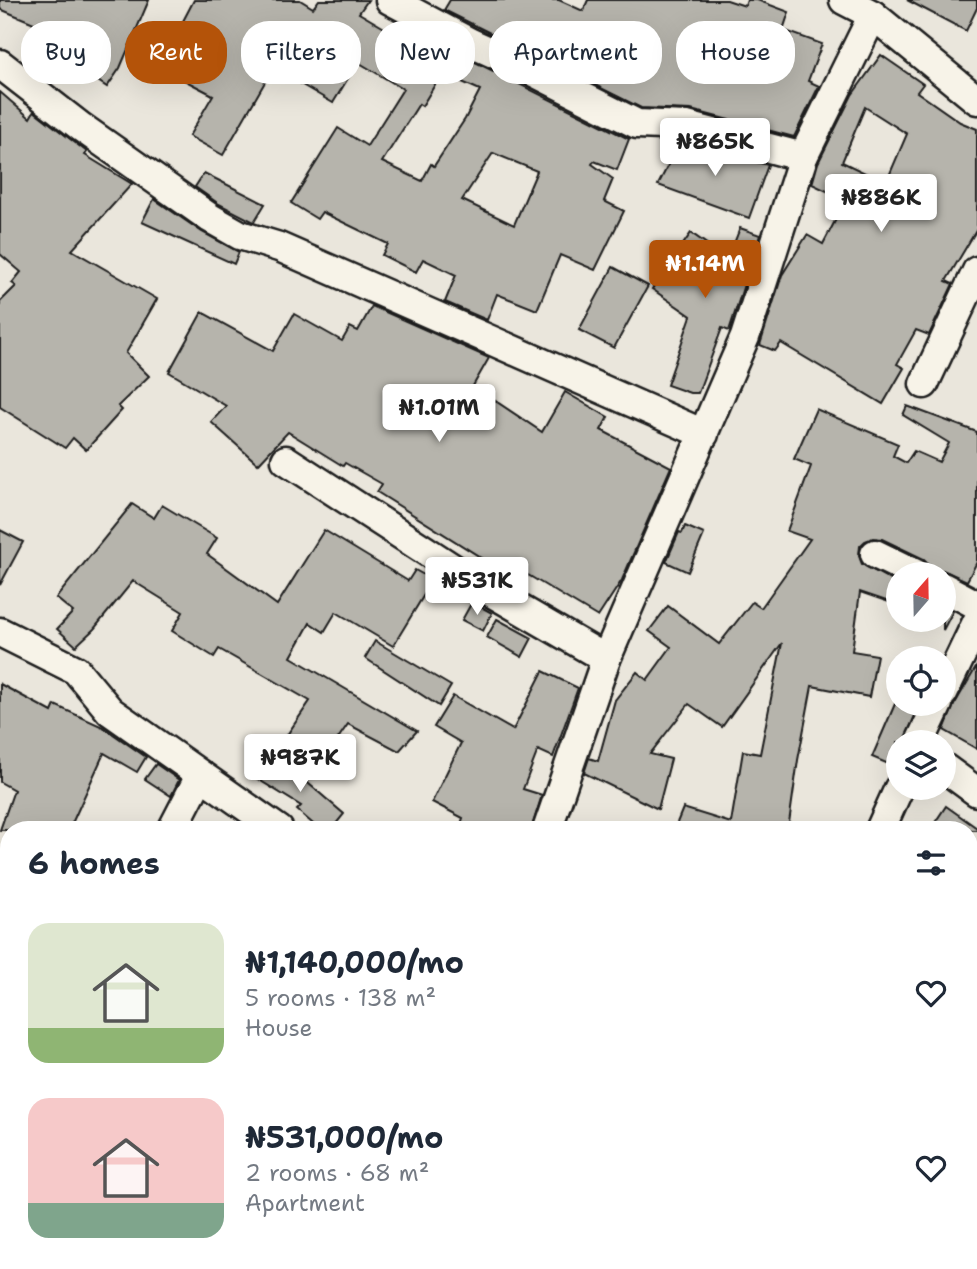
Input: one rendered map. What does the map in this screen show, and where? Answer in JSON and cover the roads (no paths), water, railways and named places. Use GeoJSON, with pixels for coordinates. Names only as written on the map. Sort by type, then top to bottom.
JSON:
{"type":"FeatureCollection","features":[{"type":"Feature","properties":{"kind":"street"},"geometry":{"type":"LineString","coordinates":[[390,0],[637,124],[687,126],[803,157]]}},
{"type":"Feature","properties":{"kind":"street"},"geometry":{"type":"LineString","coordinates":[[844,0],[873,15],[977,100]]}},
{"type":"Feature","properties":{"kind":"street"},"geometry":{"type":"LineString","coordinates":[[550,821],[606,659],[745,337],[803,157],[873,15]]}},
{"type":"Feature","properties":{"kind":"street"},"geometry":{"type":"LineString","coordinates":[[0,64],[81,127],[210,218],[240,234],[279,247],[704,434]]}},
{"type":"Feature","properties":{"kind":"street"},"geometry":{"type":"LineString","coordinates":[[924,384],[977,271]]}},
{"type":"Feature","properties":{"kind":"street"},"geometry":{"type":"LineString","coordinates":[[286,460],[477,584],[606,659]]}},
{"type":"Feature","properties":{"kind":"street"},"geometry":{"type":"LineString","coordinates":[[875,554],[891,562]]}},
{"type":"Feature","properties":{"kind":"street"},"geometry":{"type":"LineString","coordinates":[[956,594],[977,605]]}},
{"type":"Feature","properties":{"kind":"street"},"geometry":{"type":"LineString","coordinates":[[956,666],[977,622]]}},
{"type":"Feature","properties":{"kind":"street"},"geometry":{"type":"LineString","coordinates":[[0,632],[76,670],[110,711],[266,821]]}},
{"type":"Feature","properties":{"kind":"street"},"geometry":{"type":"LineString","coordinates":[[177,821],[201,776]]}},
{"type":"Feature","properties":{"kind":"street"},"geometry":{"type":"LineString","coordinates":[[956,777],[977,792]]}},
{"type":"Feature","properties":{"kind":"street"},"geometry":{"type":"LineString","coordinates":[[884,821],[894,800]]}}]}
